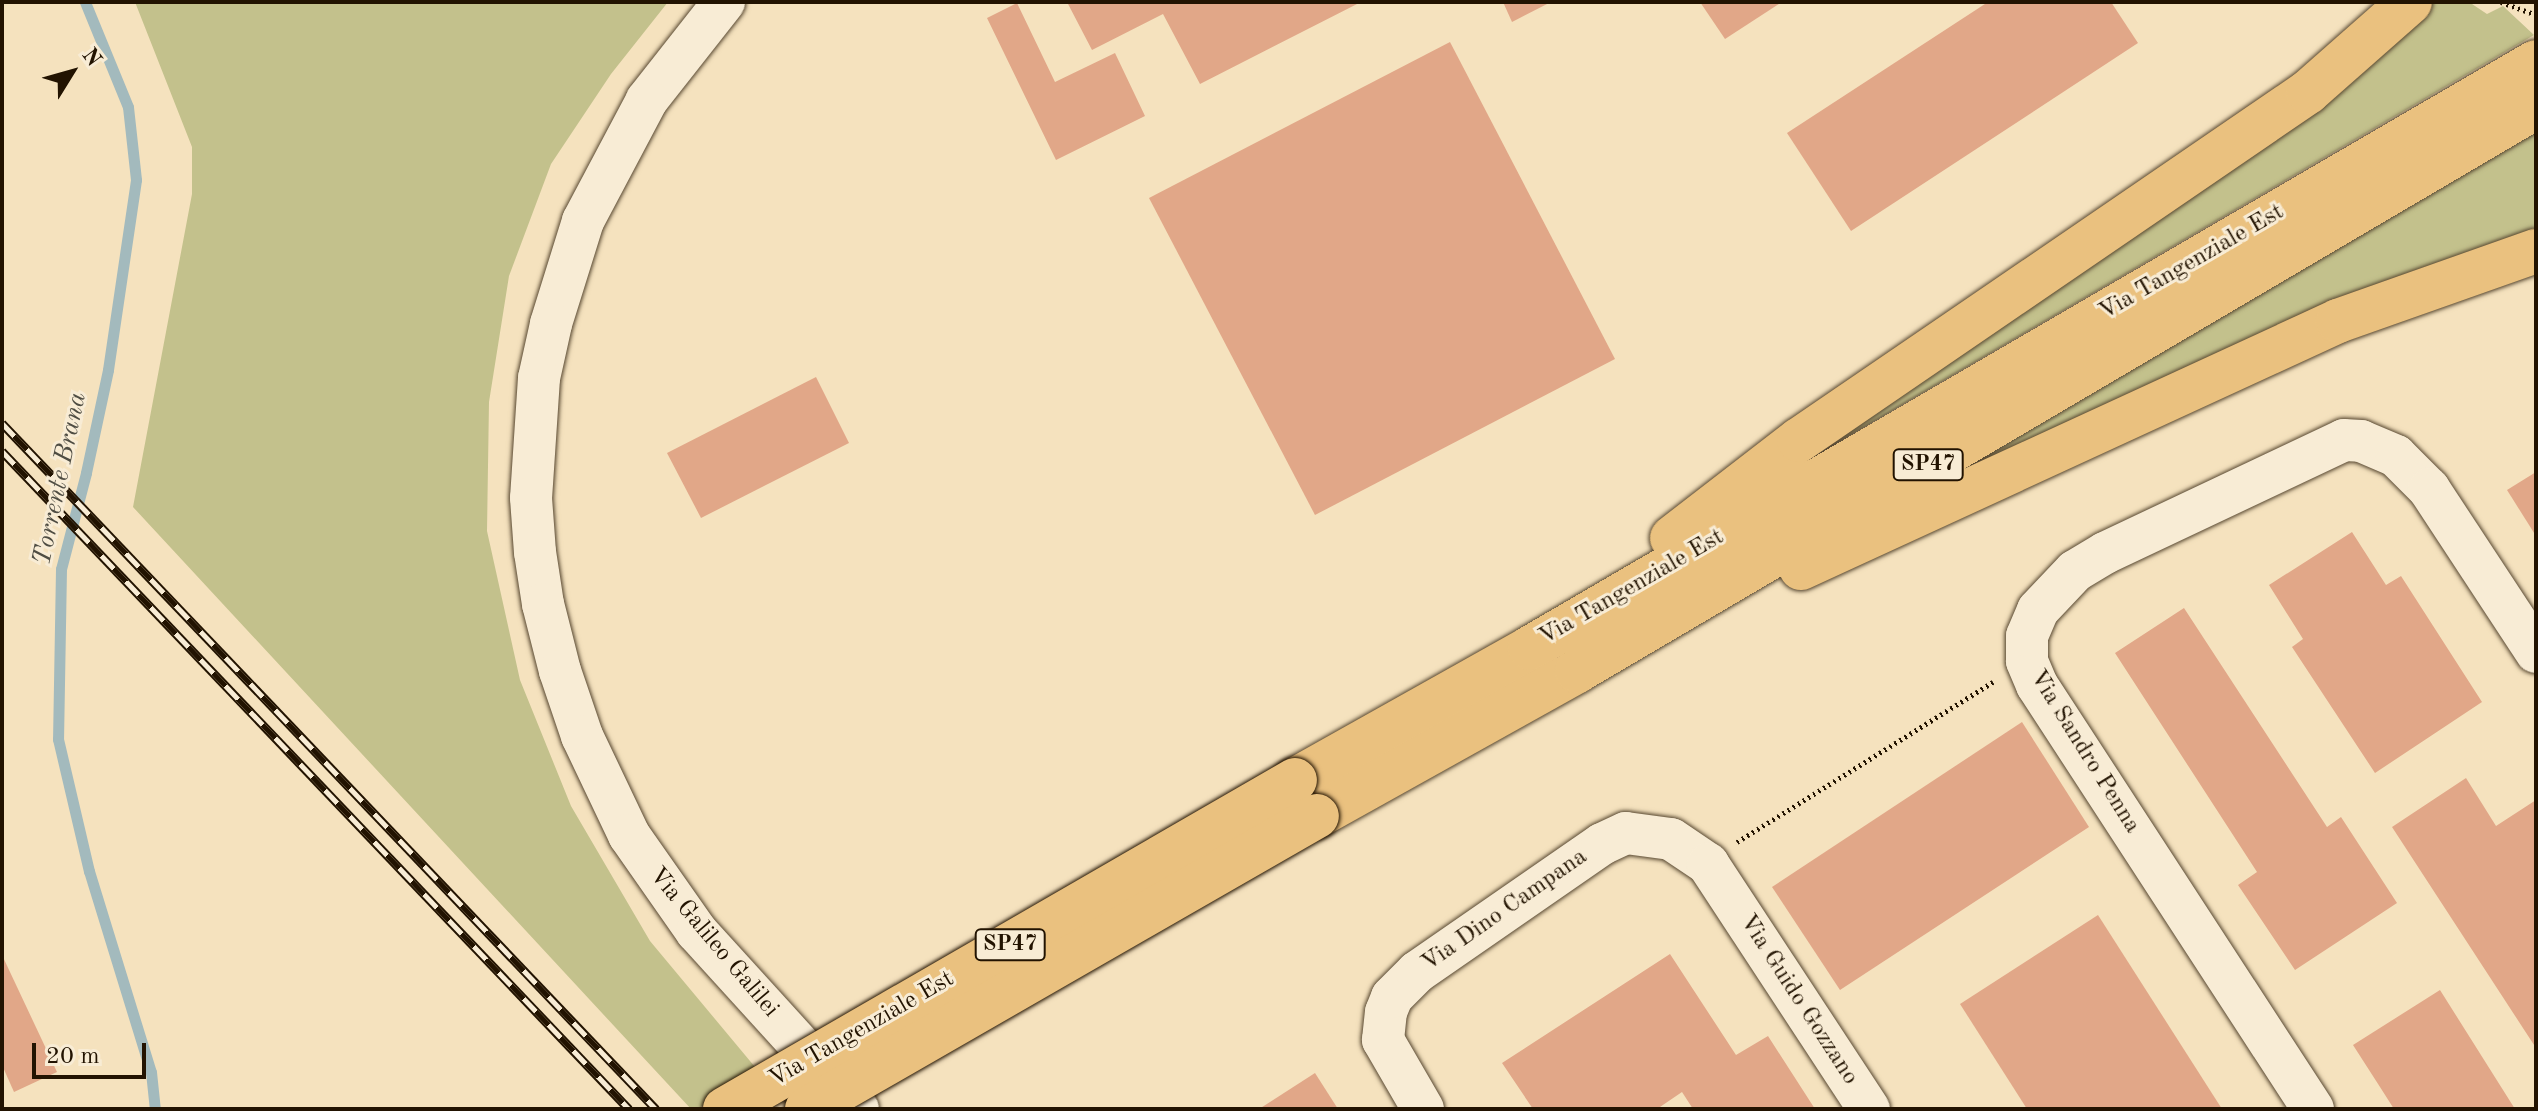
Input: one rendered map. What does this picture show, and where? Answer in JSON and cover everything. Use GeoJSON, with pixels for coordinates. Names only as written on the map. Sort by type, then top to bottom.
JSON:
{"type":"FeatureCollection","features":[{"type":"Feature","properties":{"kind":"main road"},"geometry":{"type":"LineString","coordinates":[[1530,648],[1799,440],[2308,92],[2410,2]]}},
{"type":"Feature","properties":{"kind":"main road","name":"Via Tangenziale Est"},"geometry":{"type":"LineString","coordinates":[[807,1109],[1306,798],[1530,648],[2536,62]]}},
{"type":"Feature","properties":{"kind":"main road","name":"Via Tangenziale Est"},"geometry":{"type":"LineString","coordinates":[[725,1109],[1306,798],[1577,671],[2536,107]]}},
{"type":"Feature","properties":{"kind":"main road"},"geometry":{"type":"LineString","coordinates":[[1577,671],[2338,321],[2536,251]]}},
{"type":"Feature","properties":{"kind":"street","name":"Via Galileo Galilei"},"geometry":{"type":"LineString","coordinates":[[724,2],[647,100],[583,221],[551,324],[539,378],[531,498],[535,552],[543,604],[560,671],[582,736],[629,835],[697,932],[858,1109]]}},
{"type":"Feature","properties":{"kind":"street","name":"Via Sandro Penna"},"geometry":{"type":"LineString","coordinates":[[2313,1109],[2037,685],[2027,661],[2027,636],[2038,610],[2075,571],[2105,553],[2344,440],[2377,445],[2396,456],[2429,489],[2536,652]]}},
{"type":"Feature","properties":{"kind":"street","name":"Via Dino Campana"},"geometry":{"type":"LineString","coordinates":[[1423,1109],[1383,1040],[1386,1012],[1392,997],[1417,972],[1602,844],[1626,833],[1671,839],[1718,878]]}},
{"type":"Feature","properties":{"kind":"street","name":"Via Guido Gozzano"},"geometry":{"type":"LineString","coordinates":[[1718,878],[1869,1109]]}},
{"type":"Feature","properties":{"kind":"path"},"geometry":{"type":"LineString","coordinates":[[2501,2],[2536,15]]}},
{"type":"Feature","properties":{"kind":"path"},"geometry":{"type":"LineString","coordinates":[[1718,878],[1792,805],[2027,661]]}},
{"type":"Feature","properties":{"kind":"shaded area"},"geometry":{"type":"Polygon","coordinates":[[[135,2],[668,2],[611,74],[551,164],[509,276],[489,402],[487,531],[520,680],[571,806],[650,941],[760,1073],[697,1109],[691,1109],[133,507],[192,194],[192,147],[135,2]]]}},
{"type":"Feature","properties":{"kind":"shaded area"},"geometry":{"type":"Polygon","coordinates":[[[2431,2],[2469,2],[2487,14],[2503,6],[2534,35],[1806,461],[2431,2]]]}},
{"type":"Feature","properties":{"kind":"shaded area"},"geometry":{"type":"Polygon","coordinates":[[[2536,129],[2536,230],[1886,506],[2536,129]]]}},
{"type":"Feature","properties":{"kind":"building"},"geometry":{"type":"Polygon","coordinates":[[[1067,2],[1361,2],[1200,84],[1163,14],[1092,50],[1067,2]]]}},
{"type":"Feature","properties":{"kind":"building"},"geometry":{"type":"Polygon","coordinates":[[[1503,2],[1551,2],[1512,22],[1503,2]]]}},
{"type":"Feature","properties":{"kind":"building"},"geometry":{"type":"Polygon","coordinates":[[[1700,2],[1782,2],[1725,39],[1700,2]]]}},
{"type":"Feature","properties":{"kind":"building"},"geometry":{"type":"Polygon","coordinates":[[[1988,2],[2111,2],[2138,43],[1851,231],[1787,133],[1988,2]]]}},
{"type":"Feature","properties":{"kind":"building"},"geometry":{"type":"Polygon","coordinates":[[[1017,3],[1055,82],[1115,53],[1145,116],[1056,160],[987,18],[1017,3]]]}},
{"type":"Feature","properties":{"kind":"building"},"geometry":{"type":"Polygon","coordinates":[[[1450,42],[1615,359],[1315,515],[1149,198],[1450,42]]]}},
{"type":"Feature","properties":{"kind":"building"},"geometry":{"type":"Polygon","coordinates":[[[816,377],[849,443],[701,518],[667,453],[816,377]]]}},
{"type":"Feature","properties":{"kind":"building"},"geometry":{"type":"Polygon","coordinates":[[[2536,472],[2536,536],[2507,490],[2536,472]]]}},
{"type":"Feature","properties":{"kind":"building"},"geometry":{"type":"Polygon","coordinates":[[[2352,532],[2386,585],[2401,576],[2482,702],[2375,773],[2292,647],[2303,639],[2269,585],[2352,532]]]}},
{"type":"Feature","properties":{"kind":"building"},"geometry":{"type":"Polygon","coordinates":[[[2184,608],[2327,827],[2341,817],[2397,903],[2295,970],[2238,885],[2257,872],[2115,653],[2184,608]]]}},
{"type":"Feature","properties":{"kind":"building"},"geometry":{"type":"Polygon","coordinates":[[[2022,722],[2089,827],[1840,990],[1772,887],[2022,722]]]}},
{"type":"Feature","properties":{"kind":"building"},"geometry":{"type":"Polygon","coordinates":[[[2466,778],[2496,826],[2536,800],[2536,1048],[2392,827],[2466,778]]]}},
{"type":"Feature","properties":{"kind":"building"},"geometry":{"type":"Polygon","coordinates":[[[2098,915],[2222,1109],[2027,1109],[1960,1004],[2098,915]]]}},
{"type":"Feature","properties":{"kind":"building"},"geometry":{"type":"Polygon","coordinates":[[[1670,954],[1736,1055],[1768,1036],[1815,1109],[1693,1109],[1682,1092],[1657,1109],[1533,1109],[1502,1063],[1670,954]]]}},
{"type":"Feature","properties":{"kind":"building"},"geometry":{"type":"Polygon","coordinates":[[[2,955],[57,1072],[14,1092],[2,1065],[2,955]]]}},
{"type":"Feature","properties":{"kind":"building"},"geometry":{"type":"Polygon","coordinates":[[[2440,990],[2515,1109],[2394,1109],[2353,1045],[2440,990]]]}},
{"type":"Feature","properties":{"kind":"building"},"geometry":{"type":"Polygon","coordinates":[[[1315,1073],[1338,1109],[1259,1109],[1315,1073]]]}},
{"type":"Feature","properties":{"kind":"waterway","name":"Torrente Brana"},"geometry":{"type":"LineString","coordinates":[[85,2],[128,107],[136,180],[108,370],[61,569],[58,739],[89,871],[151,1072],[155,1109]]}},
{"type":"Feature","properties":{"kind":"railway"},"geometry":{"type":"LineString","coordinates":[[2,423],[656,1109]]}},
{"type":"Feature","properties":{"kind":"railway"},"geometry":{"type":"LineString","coordinates":[[2,451],[629,1109]]}}]}
